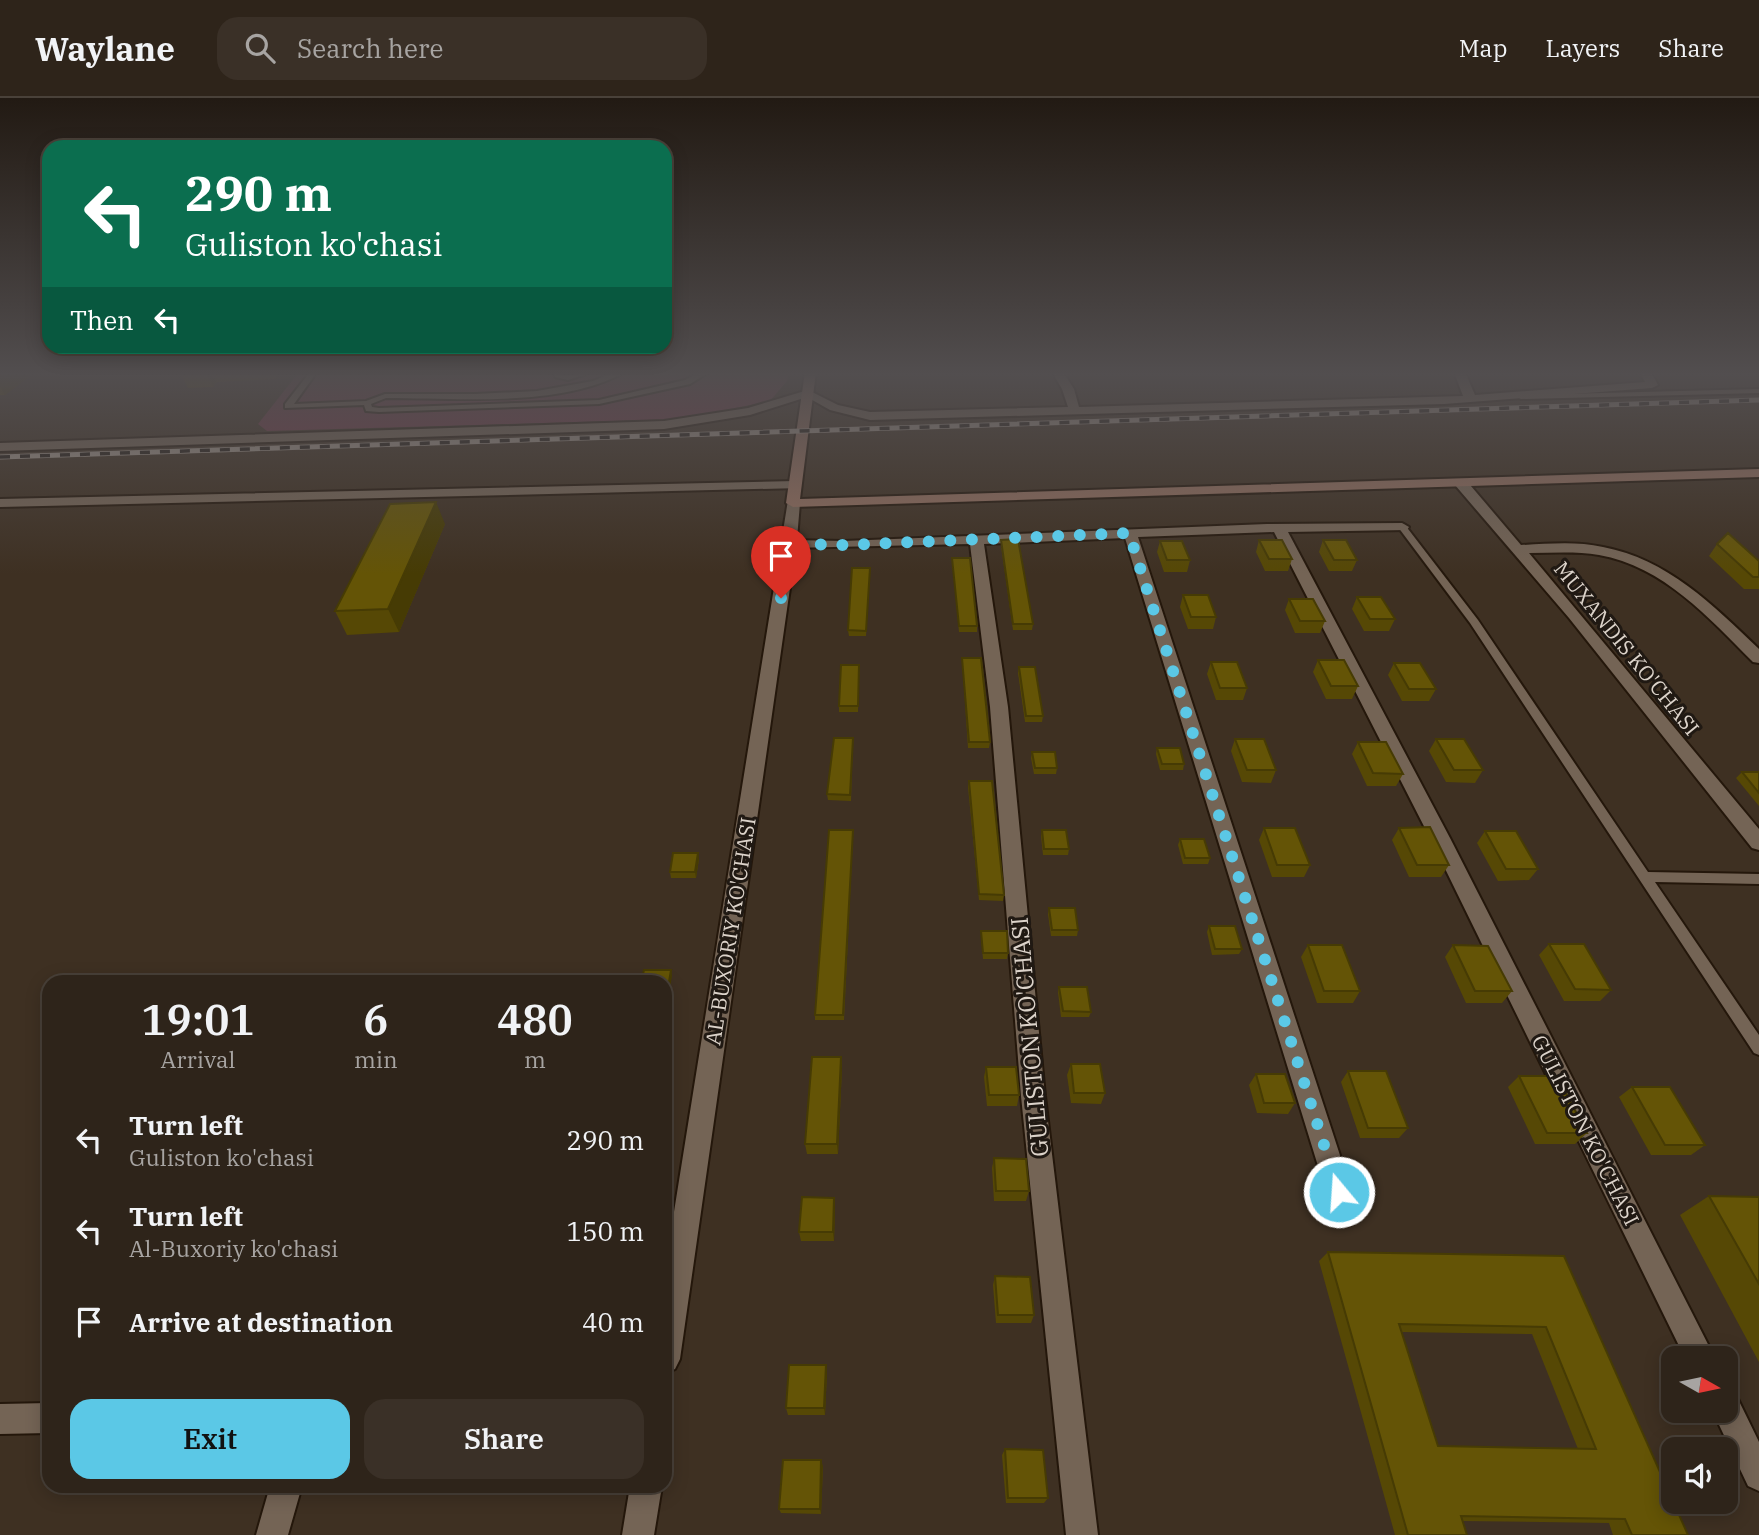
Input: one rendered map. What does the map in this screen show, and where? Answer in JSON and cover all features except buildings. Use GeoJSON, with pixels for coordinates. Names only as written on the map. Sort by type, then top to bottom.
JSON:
{"type":"FeatureCollection","features":[{"type":"Feature","properties":{"kind":"main road"},"geometry":{"type":"LineString","coordinates":[[802,439],[794,494],[1460,482],[1759,473]]}},
{"type":"Feature","properties":{"kind":"street"},"geometry":{"type":"LineString","coordinates":[[0,447],[240,439]]}},
{"type":"Feature","properties":{"kind":"street","name":"MUXANDIS KO'CHASI"},"geometry":{"type":"LineString","coordinates":[[1460,482],[1759,843]]}},
{"type":"Feature","properties":{"kind":"street"},"geometry":{"type":"LineString","coordinates":[[0,503],[794,494]]}},
{"type":"Feature","properties":{"kind":"street","name":"AL-BUXORIY KO'CHASI"},"geometry":{"type":"LineString","coordinates":[[672,1313],[789,544],[794,494]]}},
{"type":"Feature","properties":{"kind":"street"},"geometry":{"type":"LineString","coordinates":[[789,544],[844,545],[1279,528],[1402,527]]}},
{"type":"Feature","properties":{"kind":"street","name":"GULISTON KO'CHASI"},"geometry":{"type":"LineString","coordinates":[[1279,528],[1440,838],[1694,1346]]}},
{"type":"Feature","properties":{"kind":"street"},"geometry":{"type":"LineString","coordinates":[[1129,533],[1339,1192]]}},
{"type":"Feature","properties":{"kind":"street","name":"GULISTON KO'CHASI"},"geometry":{"type":"LineString","coordinates":[[976,539],[999,707],[1034,1096],[1082,1535]]}},
{"type":"Feature","properties":{"kind":"street"},"geometry":{"type":"LineString","coordinates":[[1517,549],[1599,550],[1622,555],[1668,576],[1759,658]]}},
{"type":"Feature","properties":{"kind":"street"},"geometry":{"type":"LineString","coordinates":[[0,1419],[42,1418]]}},
{"type":"Feature","properties":{"kind":"street"},"geometry":{"type":"LineString","coordinates":[[1733,1423],[1759,1475]]}},
{"type":"Feature","properties":{"kind":"street"},"geometry":{"type":"LineString","coordinates":[[272,1535],[284,1493]]}},
{"type":"Feature","properties":{"kind":"street"},"geometry":{"type":"LineString","coordinates":[[638,1535],[645,1493]]}},
{"type":"Feature","properties":{"kind":"lane"},"geometry":{"type":"LineString","coordinates":[[1402,527],[1474,622],[1759,1048]]}},
{"type":"Feature","properties":{"kind":"lane"},"geometry":{"type":"LineString","coordinates":[[1646,877],[1759,879]]}},
{"type":"Feature","properties":{"kind":"railway"},"geometry":{"type":"LineString","coordinates":[[0,457],[554,439]]}},
{"type":"Feature","properties":{"kind":"route"},"geometry":{"type":"LineString","coordinates":[[781,598],[789,544],[844,545],[1129,533],[1339,1192]]}}]}
